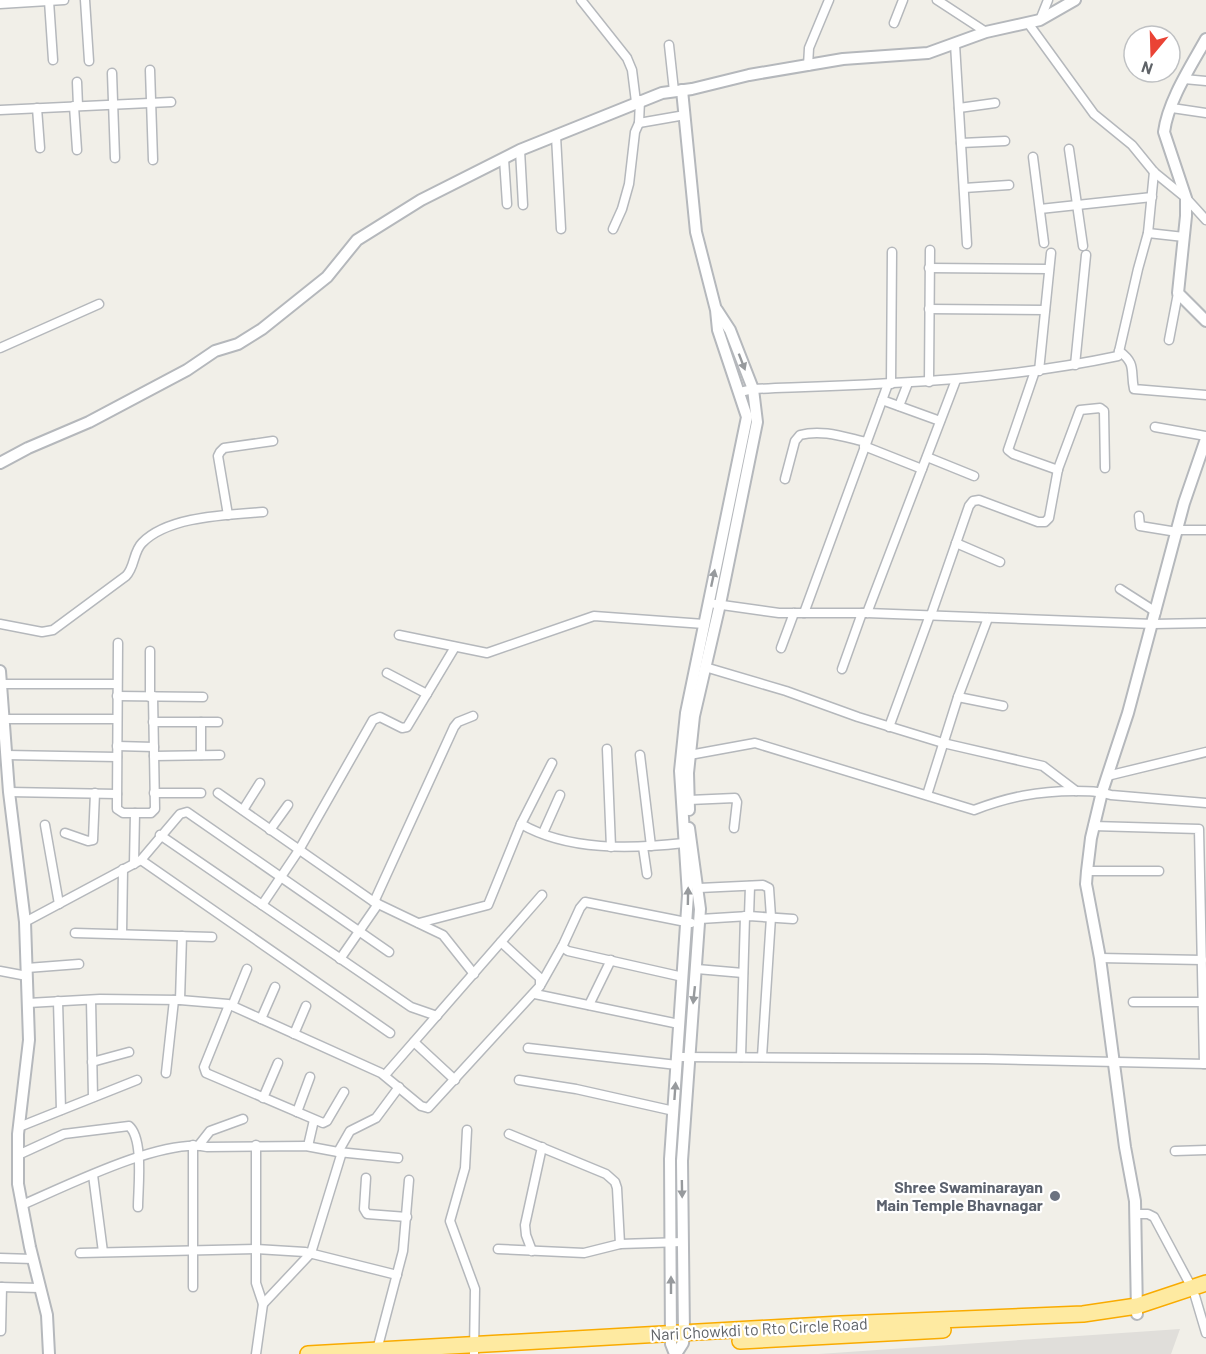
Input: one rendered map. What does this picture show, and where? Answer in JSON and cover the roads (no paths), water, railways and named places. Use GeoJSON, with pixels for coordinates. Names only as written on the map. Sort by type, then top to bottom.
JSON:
{"type":"FeatureCollection","features":[{"type":"Feature","properties":{"kind":"highway","name":"Nari Chowkdi to Rto Circle Road"},"geometry":{"type":"LineString","coordinates":[[308,1354],[357,1353],[377,1350],[677,1344],[841,1324],[1137,1310],[1200,1290]]}},
{"type":"Feature","properties":{"kind":"highway"},"geometry":{"type":"LineString","coordinates":[[455,1354],[474,1349]]}},
{"type":"Feature","properties":{"kind":"street"},"geometry":{"type":"LineString","coordinates":[[0,4],[64,0]]}},
{"type":"Feature","properties":{"kind":"street"},"geometry":{"type":"LineString","coordinates":[[86,0],[88,61]]}},
{"type":"Feature","properties":{"kind":"street"},"geometry":{"type":"LineString","coordinates":[[581,0],[627,58],[632,70],[638,101],[639,123],[635,132],[629,184],[613,229]]}},
{"type":"Feature","properties":{"kind":"street"},"geometry":{"type":"LineString","coordinates":[[808,66],[809,48],[829,0]]}},
{"type":"Feature","properties":{"kind":"street"},"geometry":{"type":"LineString","coordinates":[[894,23],[903,0]]}},
{"type":"Feature","properties":{"kind":"street"},"geometry":{"type":"LineString","coordinates":[[937,0],[986,32]]}},
{"type":"Feature","properties":{"kind":"street"},"geometry":{"type":"LineString","coordinates":[[1040,20],[1048,0]]}},
{"type":"Feature","properties":{"kind":"street"},"geometry":{"type":"LineString","coordinates":[[0,463],[28,448],[89,422],[188,370],[215,351],[238,344],[262,329],[327,277],[357,240],[421,200],[520,150],[662,93],[843,59],[928,53],[986,32],[1040,20],[1075,0]]}},
{"type":"Feature","properties":{"kind":"street"},"geometry":{"type":"LineString","coordinates":[[49,1],[53,60]]}},
{"type":"Feature","properties":{"kind":"street"},"geometry":{"type":"LineString","coordinates":[[1028,23],[1094,114],[1132,145],[1154,172],[1186,198],[1206,220]]}},
{"type":"Feature","properties":{"kind":"street"},"geometry":{"type":"LineString","coordinates":[[1169,340],[1178,293],[1186,198],[1164,132],[1166,121],[1184,79],[1206,39]]}},
{"type":"Feature","properties":{"kind":"street"},"geometry":{"type":"LineString","coordinates":[[955,44],[967,244]]}},
{"type":"Feature","properties":{"kind":"street"},"geometry":{"type":"LineString","coordinates":[[669,45],[685,115],[696,232],[716,310],[718,330],[747,412],[705,667],[685,756],[689,800],[686,838],[699,888],[700,922],[697,969],[681,1060],[670,1164],[671,1243],[677,1344]]}},
{"type":"Feature","properties":{"kind":"street"},"geometry":{"type":"LineString","coordinates":[[150,70],[153,160]]}},
{"type":"Feature","properties":{"kind":"street"},"geometry":{"type":"LineString","coordinates":[[112,73],[115,158]]}},
{"type":"Feature","properties":{"kind":"street"},"geometry":{"type":"LineString","coordinates":[[1184,79],[1206,81]]}},
{"type":"Feature","properties":{"kind":"street"},"geometry":{"type":"LineString","coordinates":[[77,82],[77,150]]}},
{"type":"Feature","properties":{"kind":"street"},"geometry":{"type":"LineString","coordinates":[[0,110],[171,102]]}},
{"type":"Feature","properties":{"kind":"street"},"geometry":{"type":"LineString","coordinates":[[959,108],[996,103]]}},
{"type":"Feature","properties":{"kind":"street"},"geometry":{"type":"LineString","coordinates":[[37,108],[40,148]]}},
{"type":"Feature","properties":{"kind":"street"},"geometry":{"type":"LineString","coordinates":[[1172,108],[1206,113]]}},
{"type":"Feature","properties":{"kind":"street"},"geometry":{"type":"LineString","coordinates":[[639,123],[685,115]]}},
{"type":"Feature","properties":{"kind":"street"},"geometry":{"type":"LineString","coordinates":[[556,136],[561,229]]}},
{"type":"Feature","properties":{"kind":"street"},"geometry":{"type":"LineString","coordinates":[[961,143],[1005,141]]}},
{"type":"Feature","properties":{"kind":"street"},"geometry":{"type":"LineString","coordinates":[[1069,149],[1084,250],[1075,365]]}},
{"type":"Feature","properties":{"kind":"street"},"geometry":{"type":"LineString","coordinates":[[520,150],[523,205]]}},
{"type":"Feature","properties":{"kind":"street"},"geometry":{"type":"LineString","coordinates":[[1033,157],[1044,243]]}},
{"type":"Feature","properties":{"kind":"street"},"geometry":{"type":"LineString","coordinates":[[504,159],[507,204]]}},
{"type":"Feature","properties":{"kind":"street"},"geometry":{"type":"LineString","coordinates":[[740,392],[753,389],[956,380],[1037,371],[1118,356],[1138,269],[1149,233],[1154,172]]}},
{"type":"Feature","properties":{"kind":"street"},"geometry":{"type":"LineString","coordinates":[[964,188],[1009,185]]}},
{"type":"Feature","properties":{"kind":"street"},"geometry":{"type":"LineString","coordinates":[[1040,209],[1152,197]]}},
{"type":"Feature","properties":{"kind":"street"},"geometry":{"type":"LineString","coordinates":[[1196,209],[1206,207]]}},
{"type":"Feature","properties":{"kind":"street"},"geometry":{"type":"LineString","coordinates":[[1149,233],[1184,237]]}},
{"type":"Feature","properties":{"kind":"street"},"geometry":{"type":"LineString","coordinates":[[929,382],[930,250]]}},
{"type":"Feature","properties":{"kind":"street"},"geometry":{"type":"LineString","coordinates":[[804,613],[865,444],[890,384],[892,252]]}},
{"type":"Feature","properties":{"kind":"street"},"geometry":{"type":"LineString","coordinates":[[1051,253],[1037,371],[1008,450],[1013,454],[1058,470]]}},
{"type":"Feature","properties":{"kind":"street"},"geometry":{"type":"LineString","coordinates":[[929,268],[1049,269]]}},
{"type":"Feature","properties":{"kind":"street"},"geometry":{"type":"LineString","coordinates":[[1178,293],[1206,321]]}},
{"type":"Feature","properties":{"kind":"street"},"geometry":{"type":"LineString","coordinates":[[0,348],[99,304]]}},
{"type":"Feature","properties":{"kind":"street"},"geometry":{"type":"LineString","coordinates":[[929,309],[1045,310]]}},
{"type":"Feature","properties":{"kind":"street"},"geometry":{"type":"LineString","coordinates":[[677,1344],[683,1242],[679,1024],[688,888],[685,719],[704,624],[714,604],[756,433],[757,413],[753,389],[730,330],[716,310]]}},
{"type":"Feature","properties":{"kind":"street"},"geometry":{"type":"LineString","coordinates":[[1119,351],[1132,363],[1134,389],[1206,394]]}},
{"type":"Feature","properties":{"kind":"street"},"geometry":{"type":"LineString","coordinates":[[842,669],[956,380]]}},
{"type":"Feature","properties":{"kind":"street"},"geometry":{"type":"LineString","coordinates":[[899,406],[908,383]]}},
{"type":"Feature","properties":{"kind":"street"},"geometry":{"type":"LineString","coordinates":[[882,400],[940,421]]}},
{"type":"Feature","properties":{"kind":"street"},"geometry":{"type":"LineString","coordinates":[[889,727],[970,503],[976,500],[1038,522],[1047,521],[1051,515],[1058,470],[1079,411],[1100,408],[1104,412],[1105,468]]}},
{"type":"Feature","properties":{"kind":"street"},"geometry":{"type":"LineString","coordinates":[[1137,1310],[1135,1214],[1100,958],[1086,884],[1093,826],[1102,792],[1128,714],[1177,531],[1206,437],[1155,427]]}},
{"type":"Feature","properties":{"kind":"street"},"geometry":{"type":"LineString","coordinates":[[785,479],[795,441],[800,435],[809,432],[830,433],[865,444],[922,469]]}},
{"type":"Feature","properties":{"kind":"street"},"geometry":{"type":"LineString","coordinates":[[228,515],[220,452],[224,448],[273,441]]}},
{"type":"Feature","properties":{"kind":"street"},"geometry":{"type":"LineString","coordinates":[[927,457],[974,476]]}},
{"type":"Feature","properties":{"kind":"street"},"geometry":{"type":"LineString","coordinates":[[0,624],[42,632],[59,628],[126,576],[140,545],[158,531],[171,526],[228,515],[263,512]]}},
{"type":"Feature","properties":{"kind":"street"},"geometry":{"type":"LineString","coordinates":[[1139,516],[1140,526],[1177,531],[1206,530]]}},
{"type":"Feature","properties":{"kind":"street"},"geometry":{"type":"LineString","coordinates":[[956,543],[1000,562]]}},
{"type":"Feature","properties":{"kind":"street"},"geometry":{"type":"LineString","coordinates":[[1120,589],[1156,612]]}},
{"type":"Feature","properties":{"kind":"street"},"geometry":{"type":"LineString","coordinates":[[714,604],[778,613],[865,613],[1153,624],[1206,623]]}},
{"type":"Feature","properties":{"kind":"street"},"geometry":{"type":"LineString","coordinates":[[781,648],[794,613]]}},
{"type":"Feature","properties":{"kind":"street"},"geometry":{"type":"LineString","coordinates":[[399,635],[480,652],[493,652],[594,616],[704,624]]}},
{"type":"Feature","properties":{"kind":"street"},"geometry":{"type":"LineString","coordinates":[[927,795],[958,697],[988,618]]}},
{"type":"Feature","properties":{"kind":"street"},"geometry":{"type":"LineString","coordinates":[[118,643],[117,809],[123,813],[153,811],[154,752],[150,651]]}},
{"type":"Feature","properties":{"kind":"street"},"geometry":{"type":"LineString","coordinates":[[262,905],[299,850],[373,720],[380,717],[405,728],[455,647]]}},
{"type":"Feature","properties":{"kind":"street"},"geometry":{"type":"LineString","coordinates":[[705,667],[943,743],[1043,766],[1076,791]]}},
{"type":"Feature","properties":{"kind":"street"},"geometry":{"type":"LineString","coordinates":[[0,671],[3,736],[25,922],[27,972],[29,1040],[19,1127],[18,1184],[47,1315],[49,1354]]}},
{"type":"Feature","properties":{"kind":"street"},"geometry":{"type":"LineString","coordinates":[[387,673],[427,694]]}},
{"type":"Feature","properties":{"kind":"street"},"geometry":{"type":"LineString","coordinates":[[2,684],[117,684]]}},
{"type":"Feature","properties":{"kind":"street"},"geometry":{"type":"LineString","coordinates":[[117,696],[203,697]]}},
{"type":"Feature","properties":{"kind":"street"},"geometry":{"type":"LineString","coordinates":[[958,697],[1003,705]]}},
{"type":"Feature","properties":{"kind":"street"},"geometry":{"type":"LineString","coordinates":[[340,959],[360,932],[376,903],[454,727],[458,722],[473,716]]}},
{"type":"Feature","properties":{"kind":"street"},"geometry":{"type":"LineString","coordinates":[[4,719],[117,719]]}},
{"type":"Feature","properties":{"kind":"street"},"geometry":{"type":"LineString","coordinates":[[153,722],[218,722]]}},
{"type":"Feature","properties":{"kind":"street"},"geometry":{"type":"LineString","coordinates":[[201,722],[201,755]]}},
{"type":"Feature","properties":{"kind":"street"},"geometry":{"type":"LineString","coordinates":[[685,756],[755,743],[975,810],[998,801],[1044,791],[1102,792],[1112,795],[1206,803]]}},
{"type":"Feature","properties":{"kind":"street"},"geometry":{"type":"LineString","coordinates":[[117,746],[154,752],[220,754]]}},
{"type":"Feature","properties":{"kind":"street"},"geometry":{"type":"LineString","coordinates":[[607,749],[611,847]]}},
{"type":"Feature","properties":{"kind":"street"},"geometry":{"type":"LineString","coordinates":[[1107,776],[1206,752]]}},
{"type":"Feature","properties":{"kind":"street"},"geometry":{"type":"LineString","coordinates":[[6,755],[117,757]]}},
{"type":"Feature","properties":{"kind":"street"},"geometry":{"type":"LineString","coordinates":[[640,755],[647,874]]}},
{"type":"Feature","properties":{"kind":"street"},"geometry":{"type":"LineString","coordinates":[[419,924],[488,905],[520,824],[552,763]]}},
{"type":"Feature","properties":{"kind":"street"},"geometry":{"type":"LineString","coordinates":[[243,810],[260,783]]}},
{"type":"Feature","properties":{"kind":"street"},"geometry":{"type":"LineString","coordinates":[[9,792],[117,794]]}},
{"type":"Feature","properties":{"kind":"street"},"geometry":{"type":"LineString","coordinates":[[154,793],[201,793]]}},
{"type":"Feature","properties":{"kind":"street"},"geometry":{"type":"LineString","coordinates":[[218,793],[376,903],[447,938],[474,974]]}},
{"type":"Feature","properties":{"kind":"street"},"geometry":{"type":"LineString","coordinates":[[65,833],[88,841],[93,840],[95,794]]}},
{"type":"Feature","properties":{"kind":"street"},"geometry":{"type":"LineString","coordinates":[[543,833],[560,795]]}},
{"type":"Feature","properties":{"kind":"street"},"geometry":{"type":"LineString","coordinates":[[689,800],[735,798],[737,802],[734,828]]}},
{"type":"Feature","properties":{"kind":"street"},"geometry":{"type":"LineString","coordinates":[[270,830],[288,805]]}},
{"type":"Feature","properties":{"kind":"street"},"geometry":{"type":"LineString","coordinates":[[135,813],[138,862]]}},
{"type":"Feature","properties":{"kind":"street"},"geometry":{"type":"LineString","coordinates":[[25,922],[138,862],[180,814],[187,813],[389,952]]}},
{"type":"Feature","properties":{"kind":"street"},"geometry":{"type":"LineString","coordinates":[[520,824],[580,844],[611,847],[647,846],[686,838]]}},
{"type":"Feature","properties":{"kind":"street"},"geometry":{"type":"LineString","coordinates":[[45,825],[59,904]]}},
{"type":"Feature","properties":{"kind":"street"},"geometry":{"type":"LineString","coordinates":[[528,1048],[681,1060],[762,1057],[1205,1064],[1202,830],[1093,826]]}},
{"type":"Feature","properties":{"kind":"street"},"geometry":{"type":"LineString","coordinates":[[160,836],[411,1007],[437,1016]]}},
{"type":"Feature","properties":{"kind":"street"},"geometry":{"type":"LineString","coordinates":[[138,862],[390,1033]]}},
{"type":"Feature","properties":{"kind":"street"},"geometry":{"type":"LineString","coordinates":[[122,934],[123,869]]}},
{"type":"Feature","properties":{"kind":"street"},"geometry":{"type":"LineString","coordinates":[[1087,871],[1159,871]]}},
{"type":"Feature","properties":{"kind":"street"},"geometry":{"type":"LineString","coordinates":[[699,888],[763,885],[769,888],[771,917],[762,1057]]}},
{"type":"Feature","properties":{"kind":"street"},"geometry":{"type":"LineString","coordinates":[[741,1057],[743,973],[750,886]]}},
{"type":"Feature","properties":{"kind":"street"},"geometry":{"type":"LineString","coordinates":[[385,1075],[542,895]]}},
{"type":"Feature","properties":{"kind":"street"},"geometry":{"type":"LineString","coordinates":[[28,1003],[177,1000],[230,1005],[385,1075],[421,1106],[428,1108],[535,994],[562,947],[579,908],[585,902],[686,922],[747,916],[793,919]]}},
{"type":"Feature","properties":{"kind":"street"},"geometry":{"type":"LineString","coordinates":[[75,933],[212,937]]}},
{"type":"Feature","properties":{"kind":"street"},"geometry":{"type":"LineString","coordinates":[[166,1073],[177,1000],[182,936]]}},
{"type":"Feature","properties":{"kind":"street"},"geometry":{"type":"LineString","coordinates":[[501,942],[540,978],[541,984]]}},
{"type":"Feature","properties":{"kind":"street"},"geometry":{"type":"LineString","coordinates":[[562,947],[568,951],[683,977]]}},
{"type":"Feature","properties":{"kind":"street"},"geometry":{"type":"LineString","coordinates":[[1100,958],[1202,960]]}},
{"type":"Feature","properties":{"kind":"street"},"geometry":{"type":"LineString","coordinates":[[589,1005],[611,960]]}},
{"type":"Feature","properties":{"kind":"street"},"geometry":{"type":"LineString","coordinates":[[0,970],[27,972],[79,964]]}},
{"type":"Feature","properties":{"kind":"street"},"geometry":{"type":"LineString","coordinates":[[247,969],[204,1070],[206,1073],[322,1123],[327,1121],[344,1092]]}},
{"type":"Feature","properties":{"kind":"street"},"geometry":{"type":"LineString","coordinates":[[697,969],[743,973]]}},
{"type":"Feature","properties":{"kind":"street"},"geometry":{"type":"LineString","coordinates":[[261,1019],[275,987]]}},
{"type":"Feature","properties":{"kind":"street"},"geometry":{"type":"LineString","coordinates":[[535,994],[679,1024]]}},
{"type":"Feature","properties":{"kind":"street"},"geometry":{"type":"LineString","coordinates":[[91,1000],[93,1097]]}},
{"type":"Feature","properties":{"kind":"street"},"geometry":{"type":"LineString","coordinates":[[58,1001],[61,1110]]}},
{"type":"Feature","properties":{"kind":"street"},"geometry":{"type":"LineString","coordinates":[[1133,1002],[1203,1002]]}},
{"type":"Feature","properties":{"kind":"street"},"geometry":{"type":"LineString","coordinates":[[294,1034],[306,1006]]}},
{"type":"Feature","properties":{"kind":"street"},"geometry":{"type":"LineString","coordinates":[[414,1042],[455,1080]]}},
{"type":"Feature","properties":{"kind":"street"},"geometry":{"type":"LineString","coordinates":[[92,1062],[129,1052]]}},
{"type":"Feature","properties":{"kind":"street"},"geometry":{"type":"LineString","coordinates":[[263,1098],[278,1063]]}},
{"type":"Feature","properties":{"kind":"street"},"geometry":{"type":"LineString","coordinates":[[297,1112],[310,1077]]}},
{"type":"Feature","properties":{"kind":"street"},"geometry":{"type":"LineString","coordinates":[[19,1127],[137,1080]]}},
{"type":"Feature","properties":{"kind":"street"},"geometry":{"type":"LineString","coordinates":[[519,1080],[576,1089],[674,1111]]}},
{"type":"Feature","properties":{"kind":"street"},"geometry":{"type":"LineString","coordinates":[[263,1304],[311,1253],[340,1152],[350,1131],[376,1119],[399,1087]]}},
{"type":"Feature","properties":{"kind":"street"},"geometry":{"type":"LineString","coordinates":[[193,1287],[196,1145],[210,1131],[243,1119]]}},
{"type":"Feature","properties":{"kind":"street"},"geometry":{"type":"LineString","coordinates":[[308,1146],[315,1120]]}},
{"type":"Feature","properties":{"kind":"street"},"geometry":{"type":"LineString","coordinates":[[18,1155],[60,1135],[124,1125],[132,1128],[139,1158],[138,1207]]}},
{"type":"Feature","properties":{"kind":"street"},"geometry":{"type":"LineString","coordinates":[[467,1130],[465,1168],[450,1221],[475,1289],[474,1349]]}},
{"type":"Feature","properties":{"kind":"street"},"geometry":{"type":"LineString","coordinates":[[509,1134],[606,1174],[615,1182],[620,1244]]}},
{"type":"Feature","properties":{"kind":"street"},"geometry":{"type":"LineString","coordinates":[[22,1204],[163,1149],[196,1145],[207,1147],[308,1146],[398,1158]]}},
{"type":"Feature","properties":{"kind":"street"},"geometry":{"type":"LineString","coordinates":[[255,1354],[263,1304],[256,1287],[256,1145]]}},
{"type":"Feature","properties":{"kind":"street"},"geometry":{"type":"LineString","coordinates":[[532,1251],[525,1225],[542,1147]]}},
{"type":"Feature","properties":{"kind":"street"},"geometry":{"type":"LineString","coordinates":[[1175,1151],[1206,1150]]}},
{"type":"Feature","properties":{"kind":"street"},"geometry":{"type":"LineString","coordinates":[[93,1175],[104,1252]]}},
{"type":"Feature","properties":{"kind":"street"},"geometry":{"type":"LineString","coordinates":[[366,1178],[365,1212],[369,1215],[407,1217]]}},
{"type":"Feature","properties":{"kind":"street"},"geometry":{"type":"LineString","coordinates":[[377,1350],[405,1242],[409,1180]]}},
{"type":"Feature","properties":{"kind":"street"},"geometry":{"type":"LineString","coordinates":[[1135,1214],[1148,1214],[1154,1217],[1200,1290],[1206,1333]]}},
{"type":"Feature","properties":{"kind":"street"},"geometry":{"type":"LineString","coordinates":[[498,1249],[584,1253],[620,1244],[683,1242]]}},
{"type":"Feature","properties":{"kind":"street"},"geometry":{"type":"LineString","coordinates":[[80,1253],[256,1249],[311,1253],[397,1275]]}},
{"type":"Feature","properties":{"kind":"street"},"geometry":{"type":"LineString","coordinates":[[0,1258],[33,1259]]}},
{"type":"Feature","properties":{"kind":"street"},"geometry":{"type":"LineString","coordinates":[[1,1331],[1,1287],[40,1288]]}},
{"type":"Feature","properties":{"kind":"place","name":"Shree Swaminarayan Main Temple Bhavnagar"},"geometry":{"type":"Point","coordinates":[1055,1196]}}]}
